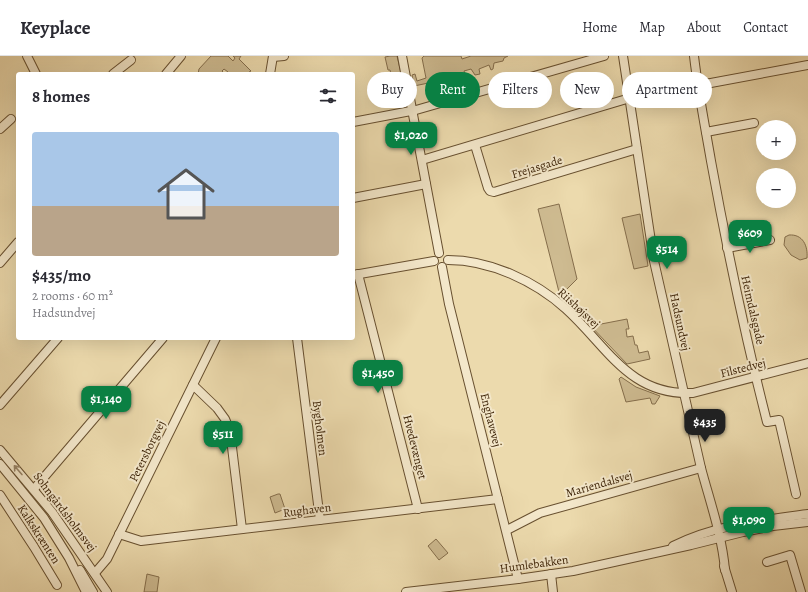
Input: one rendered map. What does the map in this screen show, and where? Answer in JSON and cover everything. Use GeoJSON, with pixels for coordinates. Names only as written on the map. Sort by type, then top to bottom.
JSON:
{"type":"FeatureCollection","features":[{"type":"Feature","properties":{"kind":"street"},"geometry":{"type":"LineString","coordinates":[[26,56],[35,72]]}},
{"type":"Feature","properties":{"kind":"street"},"geometry":{"type":"LineString","coordinates":[[168,72],[181,56]]}},
{"type":"Feature","properties":{"kind":"street"},"geometry":{"type":"LineString","coordinates":[[270,72],[273,57],[284,56]]}},
{"type":"Feature","properties":{"kind":"street"},"geometry":{"type":"LineString","coordinates":[[402,56],[439,253]]}},
{"type":"Feature","properties":{"kind":"street"},"geometry":{"type":"LineString","coordinates":[[355,122],[413,111],[604,56]]}},
{"type":"Feature","properties":{"kind":"street","name":"Hadsundvej"},"geometry":{"type":"LineString","coordinates":[[624,56],[626,72]]}},
{"type":"Feature","properties":{"kind":"street","name":"Heimdalsgade"},"geometry":{"type":"LineString","coordinates":[[694,56],[696,72]]}},
{"type":"Feature","properties":{"kind":"street"},"geometry":{"type":"LineString","coordinates":[[116,72],[131,60]]}},
{"type":"Feature","properties":{"kind":"street"},"geometry":{"type":"LineString","coordinates":[[712,82],[808,65]]}},
{"type":"Feature","properties":{"kind":"street"},"geometry":{"type":"LineString","coordinates":[[422,160],[622,100]]}},
{"type":"Feature","properties":{"kind":"street","name":"Hadsundvej"},"geometry":{"type":"LineString","coordinates":[[631,108],[654,261],[701,468],[708,497],[714,511],[717,534],[724,553],[725,570],[729,591]]}},
{"type":"Feature","properties":{"kind":"street","name":"Heimdalsgade"},"geometry":{"type":"LineString","coordinates":[[702,108],[727,248],[756,377],[767,422],[779,420],[796,494]]}},
{"type":"Feature","properties":{"kind":"street"},"geometry":{"type":"LineString","coordinates":[[0,129],[11,119]]}},
{"type":"Feature","properties":{"kind":"street"},"geometry":{"type":"LineString","coordinates":[[706,132],[754,123]]}},
{"type":"Feature","properties":{"kind":"street"},"geometry":{"type":"LineString","coordinates":[[405,141],[418,139]]}},
{"type":"Feature","properties":{"kind":"street","name":"Frejasgade"},"geometry":{"type":"LineString","coordinates":[[475,145],[488,188],[490,191],[494,192],[637,149]]}},
{"type":"Feature","properties":{"kind":"street"},"geometry":{"type":"LineString","coordinates":[[355,198],[426,184]]}},
{"type":"Feature","properties":{"kind":"street"},"geometry":{"type":"LineString","coordinates":[[727,248],[770,240]]}},
{"type":"Feature","properties":{"kind":"street"},"geometry":{"type":"LineString","coordinates":[[0,263],[16,244]]}},
{"type":"Feature","properties":{"kind":"street"},"geometry":{"type":"LineString","coordinates":[[439,253],[444,254],[448,260],[442,267],[436,265],[434,261],[434,256],[439,253]]}},
{"type":"Feature","properties":{"kind":"street","name":"Riishøjsvej"},"geometry":{"type":"LineString","coordinates":[[448,260],[466,261],[486,265],[536,287],[566,309],[624,369],[637,379],[665,391],[684,393]]}},
{"type":"Feature","properties":{"kind":"street"},"geometry":{"type":"LineString","coordinates":[[355,275],[434,261]]}},
{"type":"Feature","properties":{"kind":"street","name":"Enghavevej"},"geometry":{"type":"LineString","coordinates":[[442,267],[449,304],[507,530],[518,579]]}},
{"type":"Feature","properties":{"kind":"street","name":"Hvedevænget"},"geometry":{"type":"LineString","coordinates":[[355,275],[418,509]]}},
{"type":"Feature","properties":{"kind":"street"},"geometry":{"type":"LineString","coordinates":[[0,404],[56,340]]}},
{"type":"Feature","properties":{"kind":"street"},"geometry":{"type":"LineString","coordinates":[[34,489],[161,340]]}},
{"type":"Feature","properties":{"kind":"street","name":"Petersborgvej"},"geometry":{"type":"LineString","coordinates":[[95,573],[107,559],[215,340]]}},
{"type":"Feature","properties":{"kind":"street","name":"Bygholmen"},"geometry":{"type":"LineString","coordinates":[[296,340],[320,520]]}},
{"type":"Feature","properties":{"kind":"street","name":"Filstedvej"},"geometry":{"type":"LineString","coordinates":[[684,393],[693,393],[808,363]]}},
{"type":"Feature","properties":{"kind":"street"},"geometry":{"type":"LineString","coordinates":[[193,385],[217,408],[225,419],[230,431],[242,529]]}},
{"type":"Feature","properties":{"kind":"street","name":"Sohngårdsholmsvej"},"geometry":{"type":"LineString","coordinates":[[0,450],[52,512],[107,592]]}},
{"type":"Feature","properties":{"kind":"street","name":"Sohngårdsholmsvej"},"geometry":{"type":"LineString","coordinates":[[0,464],[26,494],[44,518],[69,558],[86,592]]}},
{"type":"Feature","properties":{"kind":"street","name":"Mariendalsvej"},"geometry":{"type":"LineString","coordinates":[[507,530],[540,513],[701,468]]}},
{"type":"Feature","properties":{"kind":"street","name":"Kalkskrænten"},"geometry":{"type":"LineString","coordinates":[[0,495],[57,585]]}},
{"type":"Feature","properties":{"kind":"street","name":"Rughaven"},"geometry":{"type":"LineString","coordinates":[[119,534],[141,541],[498,499]]}},
{"type":"Feature","properties":{"kind":"street","name":"Humlebakken"},"geometry":{"type":"LineString","coordinates":[[406,592],[551,574],[663,550],[760,521],[808,514]]}},
{"type":"Feature","properties":{"kind":"street"},"geometry":{"type":"LineString","coordinates":[[44,518],[75,562],[93,592]]}},
{"type":"Feature","properties":{"kind":"street","name":"Humlebakken"},"geometry":{"type":"LineString","coordinates":[[717,534],[808,522]]}},
{"type":"Feature","properties":{"kind":"street"},"geometry":{"type":"LineString","coordinates":[[766,562],[790,554],[801,592]]}},
{"type":"Feature","properties":{"kind":"street"},"geometry":{"type":"LineString","coordinates":[[551,574],[553,592]]}},
{"type":"Feature","properties":{"kind":"shaded area"},"geometry":{"type":"Polygon","coordinates":[[[211,56],[228,56],[233,61],[235,58],[233,56],[241,56],[239,59],[251,71],[228,72],[224,69],[222,71],[223,72],[198,72],[199,69],[211,56]]]}},
{"type":"Feature","properties":{"kind":"shaded area"},"geometry":{"type":"Polygon","coordinates":[[[397,56],[401,72],[390,72],[390,70],[388,70],[385,57],[397,56]]]}},
{"type":"Feature","properties":{"kind":"shaded area"},"geometry":{"type":"Polygon","coordinates":[[[424,56],[461,56],[462,59],[471,56],[508,56],[504,58],[503,61],[494,63],[493,69],[491,70],[489,65],[479,69],[480,72],[473,72],[471,69],[464,72],[425,73],[422,58],[424,56]]]}},
{"type":"Feature","properties":{"kind":"shaded area"},"geometry":{"type":"Polygon","coordinates":[[[425,78],[425,84],[417,85],[417,81],[425,78]]]}},
{"type":"Feature","properties":{"kind":"shaded area"},"geometry":{"type":"Polygon","coordinates":[[[559,204],[577,279],[560,296],[538,209],[559,204]]]}},
{"type":"Feature","properties":{"kind":"shaded area"},"geometry":{"type":"Polygon","coordinates":[[[640,214],[648,266],[634,269],[622,218],[640,214]]]}},
{"type":"Feature","properties":{"kind":"shaded area"},"geometry":{"type":"Polygon","coordinates":[[[789,235],[798,236],[804,242],[807,249],[807,258],[800,260],[791,255],[784,245],[785,237],[789,235]]]}},
{"type":"Feature","properties":{"kind":"shaded area"},"geometry":{"type":"Polygon","coordinates":[[[592,317],[596,325],[627,319],[629,329],[626,329],[627,337],[633,336],[639,353],[648,351],[650,359],[627,364],[586,321],[592,317]]]}},
{"type":"Feature","properties":{"kind":"shaded area"},"geometry":{"type":"Polygon","coordinates":[[[621,377],[636,387],[660,396],[655,404],[652,404],[650,398],[626,402],[619,379],[621,377]]]}},
{"type":"Feature","properties":{"kind":"shaded area"},"geometry":{"type":"Polygon","coordinates":[[[280,494],[285,509],[275,513],[270,497],[280,494]]]}},
{"type":"Feature","properties":{"kind":"shaded area"},"geometry":{"type":"Polygon","coordinates":[[[436,539],[448,553],[439,560],[428,546],[436,539]]]}},
{"type":"Feature","properties":{"kind":"shaded area"},"geometry":{"type":"Polygon","coordinates":[[[147,574],[159,577],[157,592],[144,592],[147,574]]]}}]}
